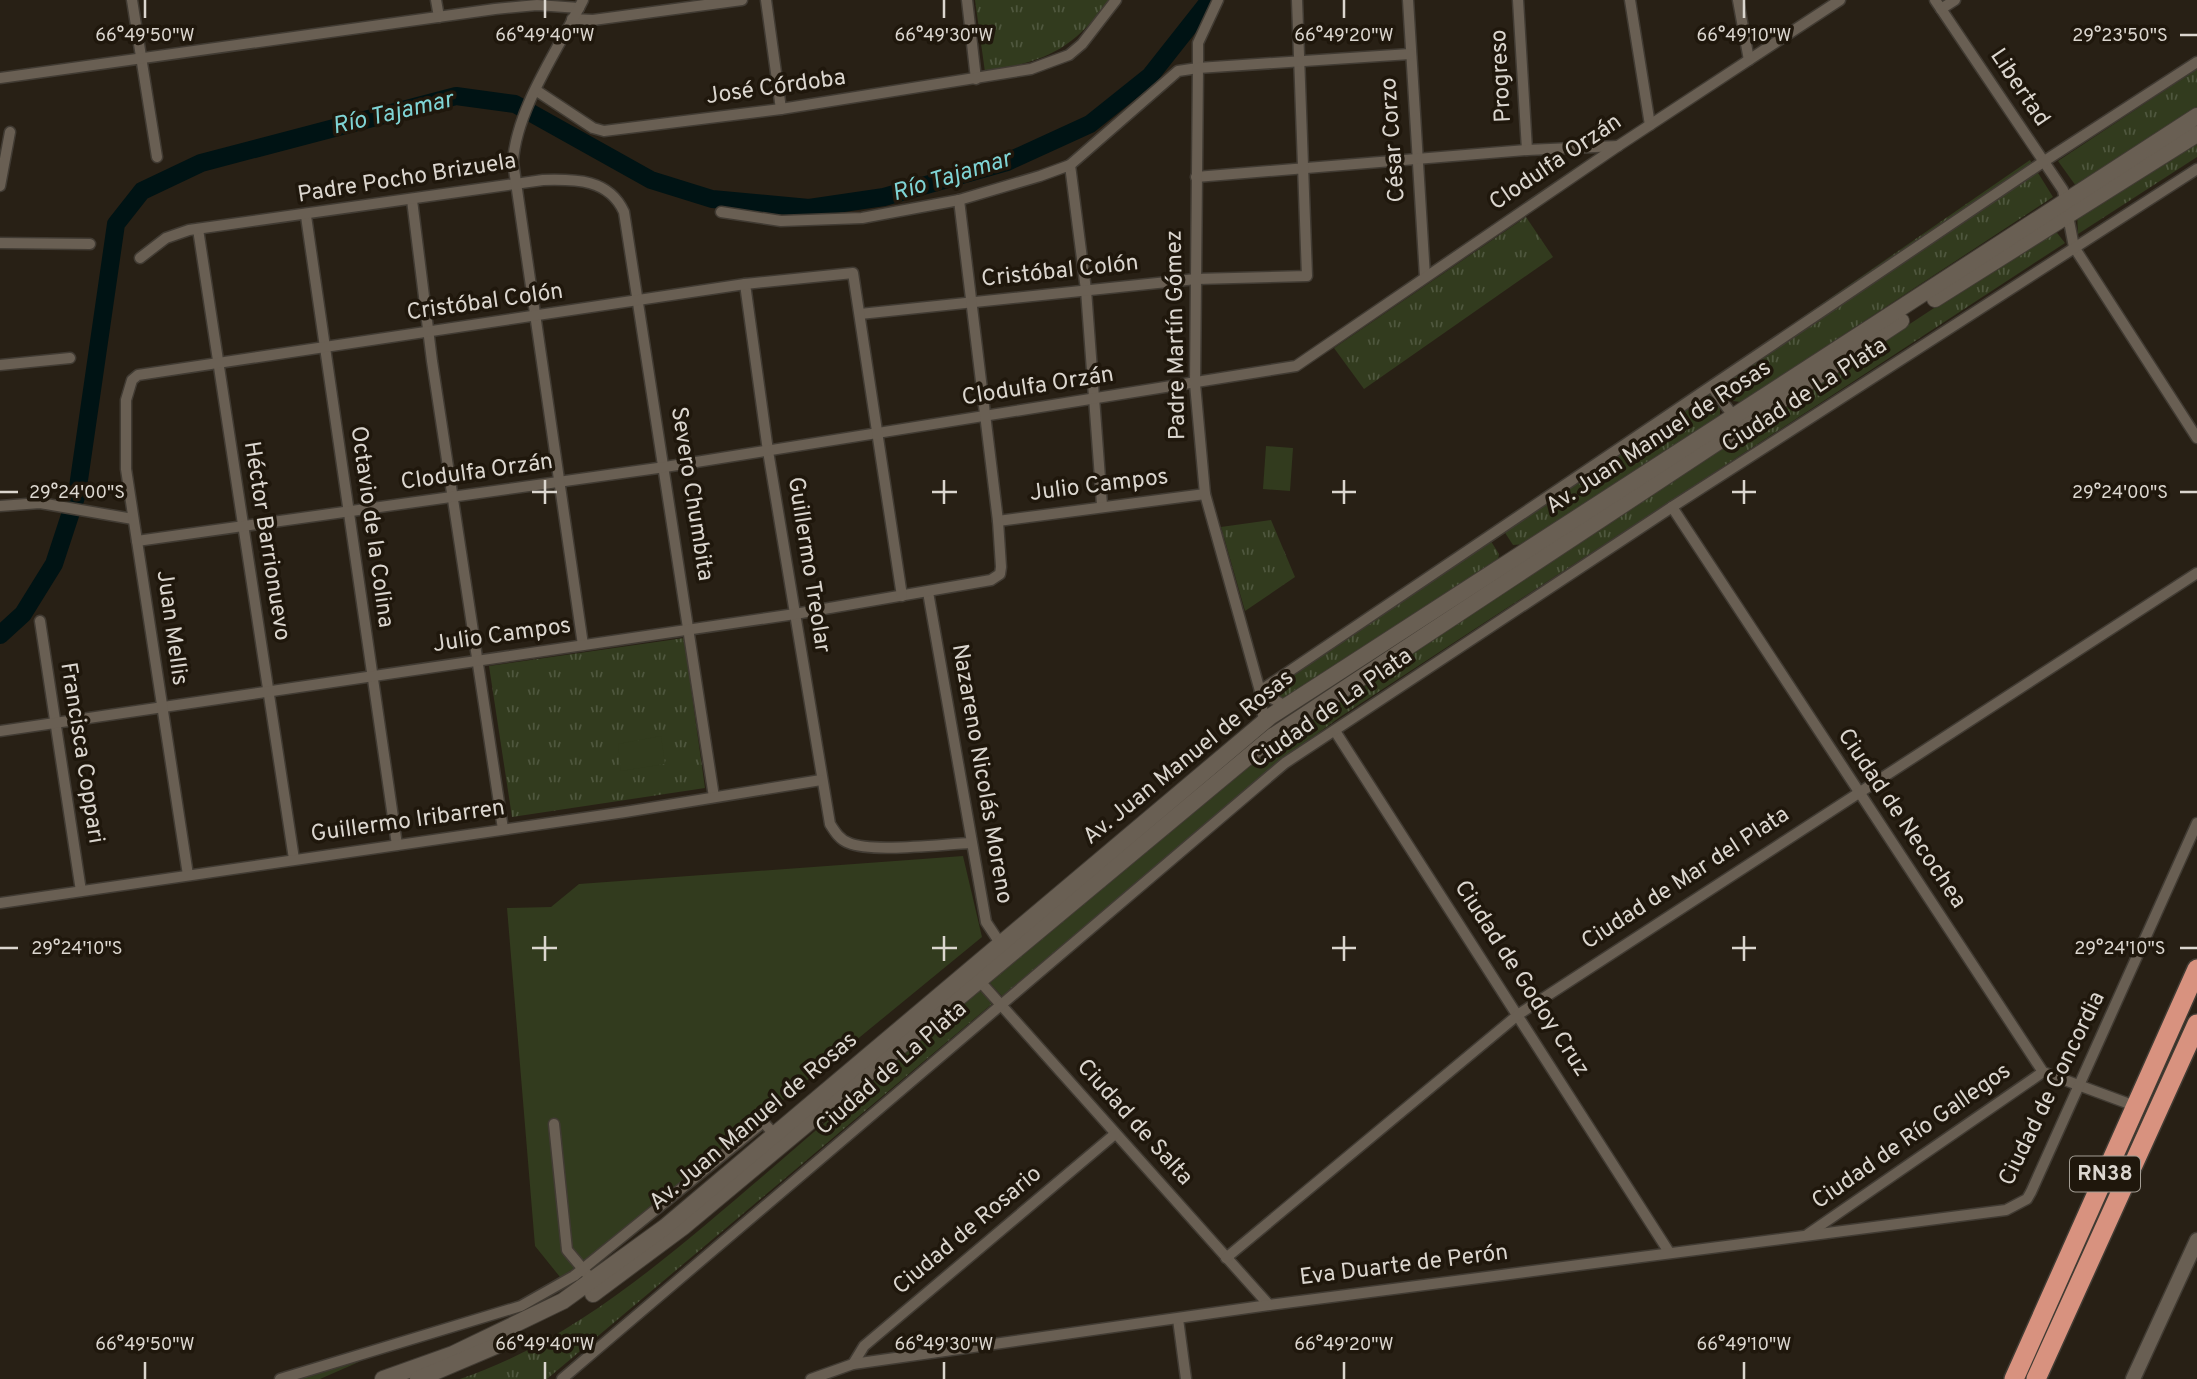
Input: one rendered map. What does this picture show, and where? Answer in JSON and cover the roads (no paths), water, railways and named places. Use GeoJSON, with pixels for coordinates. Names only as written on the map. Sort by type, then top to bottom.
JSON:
{"type":"FeatureCollection","features":[{"type":"Feature","properties":{"kind":"highway","name":"RN38"},"geometry":{"type":"LineString","coordinates":[[2014,1379],[2197,969]]}},
{"type":"Feature","properties":{"kind":"highway","name":"RN38"},"geometry":{"type":"LineString","coordinates":[[2036,1379],[2197,1024]]}},
{"type":"Feature","properties":{"kind":"main road","name":"Av. Juan Manuel de Rosas"},"geometry":{"type":"LineString","coordinates":[[418,1379],[472,1358],[549,1319],[635,1266],[1273,736],[2067,207],[2197,116]]}},
{"type":"Feature","properties":{"kind":"main road","name":"Av. Juan Manuel de Rosas"},"geometry":{"type":"LineString","coordinates":[[383,1379],[492,1336],[563,1301],[588,1275],[665,1227],[998,943],[1285,706],[2067,207],[2197,134]]}},
{"type":"Feature","properties":{"kind":"street"},"geometry":{"type":"LineString","coordinates":[[132,0],[157,157]]}},
{"type":"Feature","properties":{"kind":"street"},"geometry":{"type":"LineString","coordinates":[[436,0],[439,17]]}},
{"type":"Feature","properties":{"kind":"street"},"geometry":{"type":"LineString","coordinates":[[572,19],[593,20],[742,0]]}},
{"type":"Feature","properties":{"kind":"street"},"geometry":{"type":"LineString","coordinates":[[766,0],[781,109]]}},
{"type":"Feature","properties":{"kind":"street"},"geometry":{"type":"LineString","coordinates":[[967,0],[976,79]]}},
{"type":"Feature","properties":{"kind":"street","name":"José Córdoba"},"geometry":{"type":"LineString","coordinates":[[533,96],[593,128],[604,131],[781,109],[976,79],[1031,69],[1069,55],[1082,44],[1115,0]]}},
{"type":"Feature","properties":{"kind":"street"},"geometry":{"type":"LineString","coordinates":[[1198,68],[1198,43],[1218,0]]}},
{"type":"Feature","properties":{"kind":"street"},"geometry":{"type":"LineString","coordinates":[[1297,0],[1304,169]]}},
{"type":"Feature","properties":{"kind":"street","name":"César Corzo"},"geometry":{"type":"LineString","coordinates":[[1408,0],[1425,277]]}},
{"type":"Feature","properties":{"kind":"street","name":"Progreso"},"geometry":{"type":"LineString","coordinates":[[1518,0],[1527,150]]}},
{"type":"Feature","properties":{"kind":"street"},"geometry":{"type":"LineString","coordinates":[[1630,0],[1650,125]]}},
{"type":"Feature","properties":{"kind":"street"},"geometry":{"type":"LineString","coordinates":[[1738,0],[1749,60]]}},
{"type":"Feature","properties":{"kind":"street","name":"Clodulfa Orzán"},"geometry":{"type":"LineString","coordinates":[[137,541],[666,467],[1296,366],[1618,146],[1840,0]]}},
{"type":"Feature","properties":{"kind":"street"},"geometry":{"type":"LineString","coordinates":[[1938,5],[1955,0]]}},
{"type":"Feature","properties":{"kind":"street"},"geometry":{"type":"LineString","coordinates":[[0,78],[439,17],[537,5],[581,4]]}},
{"type":"Feature","properties":{"kind":"street"},"geometry":{"type":"LineString","coordinates":[[581,4],[533,96],[514,142],[515,183],[583,645]]}},
{"type":"Feature","properties":{"kind":"street","name":"Libertad"},"geometry":{"type":"LineString","coordinates":[[1938,5],[2063,190],[2074,247]]}},
{"type":"Feature","properties":{"kind":"street"},"geometry":{"type":"LineString","coordinates":[[721,212],[781,221],[818,222],[862,218],[959,200],[1070,165],[1178,71],[1410,54]]}},
{"type":"Feature","properties":{"kind":"street"},"geometry":{"type":"LineString","coordinates":[[1285,706],[1260,691],[2043,162],[2197,62]]}},
{"type":"Feature","properties":{"kind":"street","name":"Padre Martín Gómez"},"geometry":{"type":"LineString","coordinates":[[1198,68],[1195,384],[1205,495],[1260,691],[1264,723]]}},
{"type":"Feature","properties":{"kind":"street"},"geometry":{"type":"LineString","coordinates":[[0,186],[10,132]]}},
{"type":"Feature","properties":{"kind":"street"},"geometry":{"type":"LineString","coordinates":[[1196,177],[1527,150],[1618,146]]}},
{"type":"Feature","properties":{"kind":"street"},"geometry":{"type":"LineString","coordinates":[[1070,165],[1086,290],[1102,506]]}},
{"type":"Feature","properties":{"kind":"street","name":"Cristóbal Colón"},"geometry":{"type":"LineString","coordinates":[[128,387],[138,375],[745,284],[853,273],[860,314],[1196,279],[1307,276],[1304,169]]}},
{"type":"Feature","properties":{"kind":"street","name":"Ciudad de La Plata"},"geometry":{"type":"LineString","coordinates":[[562,1379],[1285,763],[1672,507],[2197,169]]}},
{"type":"Feature","properties":{"kind":"street","name":"Padre Pocho Brizuela"},"geometry":{"type":"LineString","coordinates":[[141,258],[166,239],[198,229],[412,201],[515,183],[582,181],[610,190],[618,199]]}},
{"type":"Feature","properties":{"kind":"street","name":"Severo Chumbita"},"geometry":{"type":"LineString","coordinates":[[618,199],[624,212],[666,467],[714,797]]}},
{"type":"Feature","properties":{"kind":"street"},"geometry":{"type":"LineString","coordinates":[[959,200],[983,417],[998,521]]}},
{"type":"Feature","properties":{"kind":"street"},"geometry":{"type":"LineString","coordinates":[[412,201],[428,332],[503,829]]}},
{"type":"Feature","properties":{"kind":"street","name":"Octavio de la Colina"},"geometry":{"type":"LineString","coordinates":[[306,216],[397,845]]}},
{"type":"Feature","properties":{"kind":"street","name":"Héctor Barrionuevo"},"geometry":{"type":"LineString","coordinates":[[198,229],[294,859]]}},
{"type":"Feature","properties":{"kind":"street"},"geometry":{"type":"LineString","coordinates":[[0,243],[90,244]]}},
{"type":"Feature","properties":{"kind":"street"},"geometry":{"type":"LineString","coordinates":[[2074,247],[2197,438]]}},
{"type":"Feature","properties":{"kind":"street","name":"Guillermo Treolar"},"geometry":{"type":"LineString","coordinates":[[745,284],[768,451],[830,824],[836,834],[849,843],[866,846],[971,843]]}},
{"type":"Feature","properties":{"kind":"street"},"geometry":{"type":"LineString","coordinates":[[860,314],[875,433],[902,596]]}},
{"type":"Feature","properties":{"kind":"street"},"geometry":{"type":"LineString","coordinates":[[0,365],[70,358]]}},
{"type":"Feature","properties":{"kind":"street","name":"Juan Mellis"},"geometry":{"type":"LineString","coordinates":[[128,387],[126,468],[188,875]]}},
{"type":"Feature","properties":{"kind":"street"},"geometry":{"type":"LineString","coordinates":[[1712,387],[1734,417]]}},
{"type":"Feature","properties":{"kind":"street","name":"Julio Campos"},"geometry":{"type":"LineString","coordinates":[[0,731],[795,614],[991,580],[1000,574],[1001,567],[998,521],[1205,495]]}},
{"type":"Feature","properties":{"kind":"street"},"geometry":{"type":"LineString","coordinates":[[0,506],[31,502],[133,519]]}},
{"type":"Feature","properties":{"kind":"street","name":"Ciudad de Necochea"},"geometry":{"type":"LineString","coordinates":[[1672,507],[2043,1072]]}},
{"type":"Feature","properties":{"kind":"street","name":"Ciudad de Mar del Plata"},"geometry":{"type":"LineString","coordinates":[[1226,1258],[1519,1014],[2197,573]]}},
{"type":"Feature","properties":{"kind":"street","name":"Nazareno Nicolás Moreno"},"geometry":{"type":"LineString","coordinates":[[928,592],[986,922],[998,943],[1011,956]]}},
{"type":"Feature","properties":{"kind":"street","name":"Francisca Coppari"},"geometry":{"type":"LineString","coordinates":[[40,621],[81,891]]}},
{"type":"Feature","properties":{"kind":"street","name":"Ciudad de Godoy Cruz"},"geometry":{"type":"LineString","coordinates":[[1335,731],[1519,1014],[1669,1252]]}},
{"type":"Feature","properties":{"kind":"street","name":"Guillermo Iribarren"},"geometry":{"type":"LineString","coordinates":[[0,903],[821,780]]}},
{"type":"Feature","properties":{"kind":"street","name":"Ciudad de Concordia"},"geometry":{"type":"LineString","coordinates":[[2006,1210],[2027,1199],[2197,824]]}},
{"type":"Feature","properties":{"kind":"street","name":"Ciudad de Salta"},"geometry":{"type":"LineString","coordinates":[[970,969],[1269,1304]]}},
{"type":"Feature","properties":{"kind":"street"},"geometry":{"type":"LineString","coordinates":[[2043,1072],[2135,1106]]}},
{"type":"Feature","properties":{"kind":"street","name":"Ciudad de Río Gallegos"},"geometry":{"type":"LineString","coordinates":[[1806,1236],[2043,1072]]}},
{"type":"Feature","properties":{"kind":"street"},"geometry":{"type":"LineString","coordinates":[[280,1379],[521,1306],[588,1275],[567,1250],[554,1124]]}},
{"type":"Feature","properties":{"kind":"street","name":"Ciudad de Rosario"},"geometry":{"type":"LineString","coordinates":[[853,1364],[864,1346],[1115,1134]]}},
{"type":"Feature","properties":{"kind":"street","name":"Eva Duarte de Perón"},"geometry":{"type":"LineString","coordinates":[[811,1379],[853,1364],[1178,1320],[1269,1304],[2006,1210]]}},
{"type":"Feature","properties":{"kind":"street"},"geometry":{"type":"LineString","coordinates":[[2133,1379],[2197,1240]]}},
{"type":"Feature","properties":{"kind":"street"},"geometry":{"type":"LineString","coordinates":[[1178,1320],[1186,1379]]}},
{"type":"Feature","properties":{"kind":"waterway","name":"Río Tajamar"},"geometry":{"type":"LineString","coordinates":[[0,635],[23,614],[54,564],[77,494],[116,224],[142,191],[201,163],[456,96],[515,104],[651,180],[712,199],[809,208],[884,197],[1007,162],[1090,124],[1150,76],[1210,0]]}}]}
